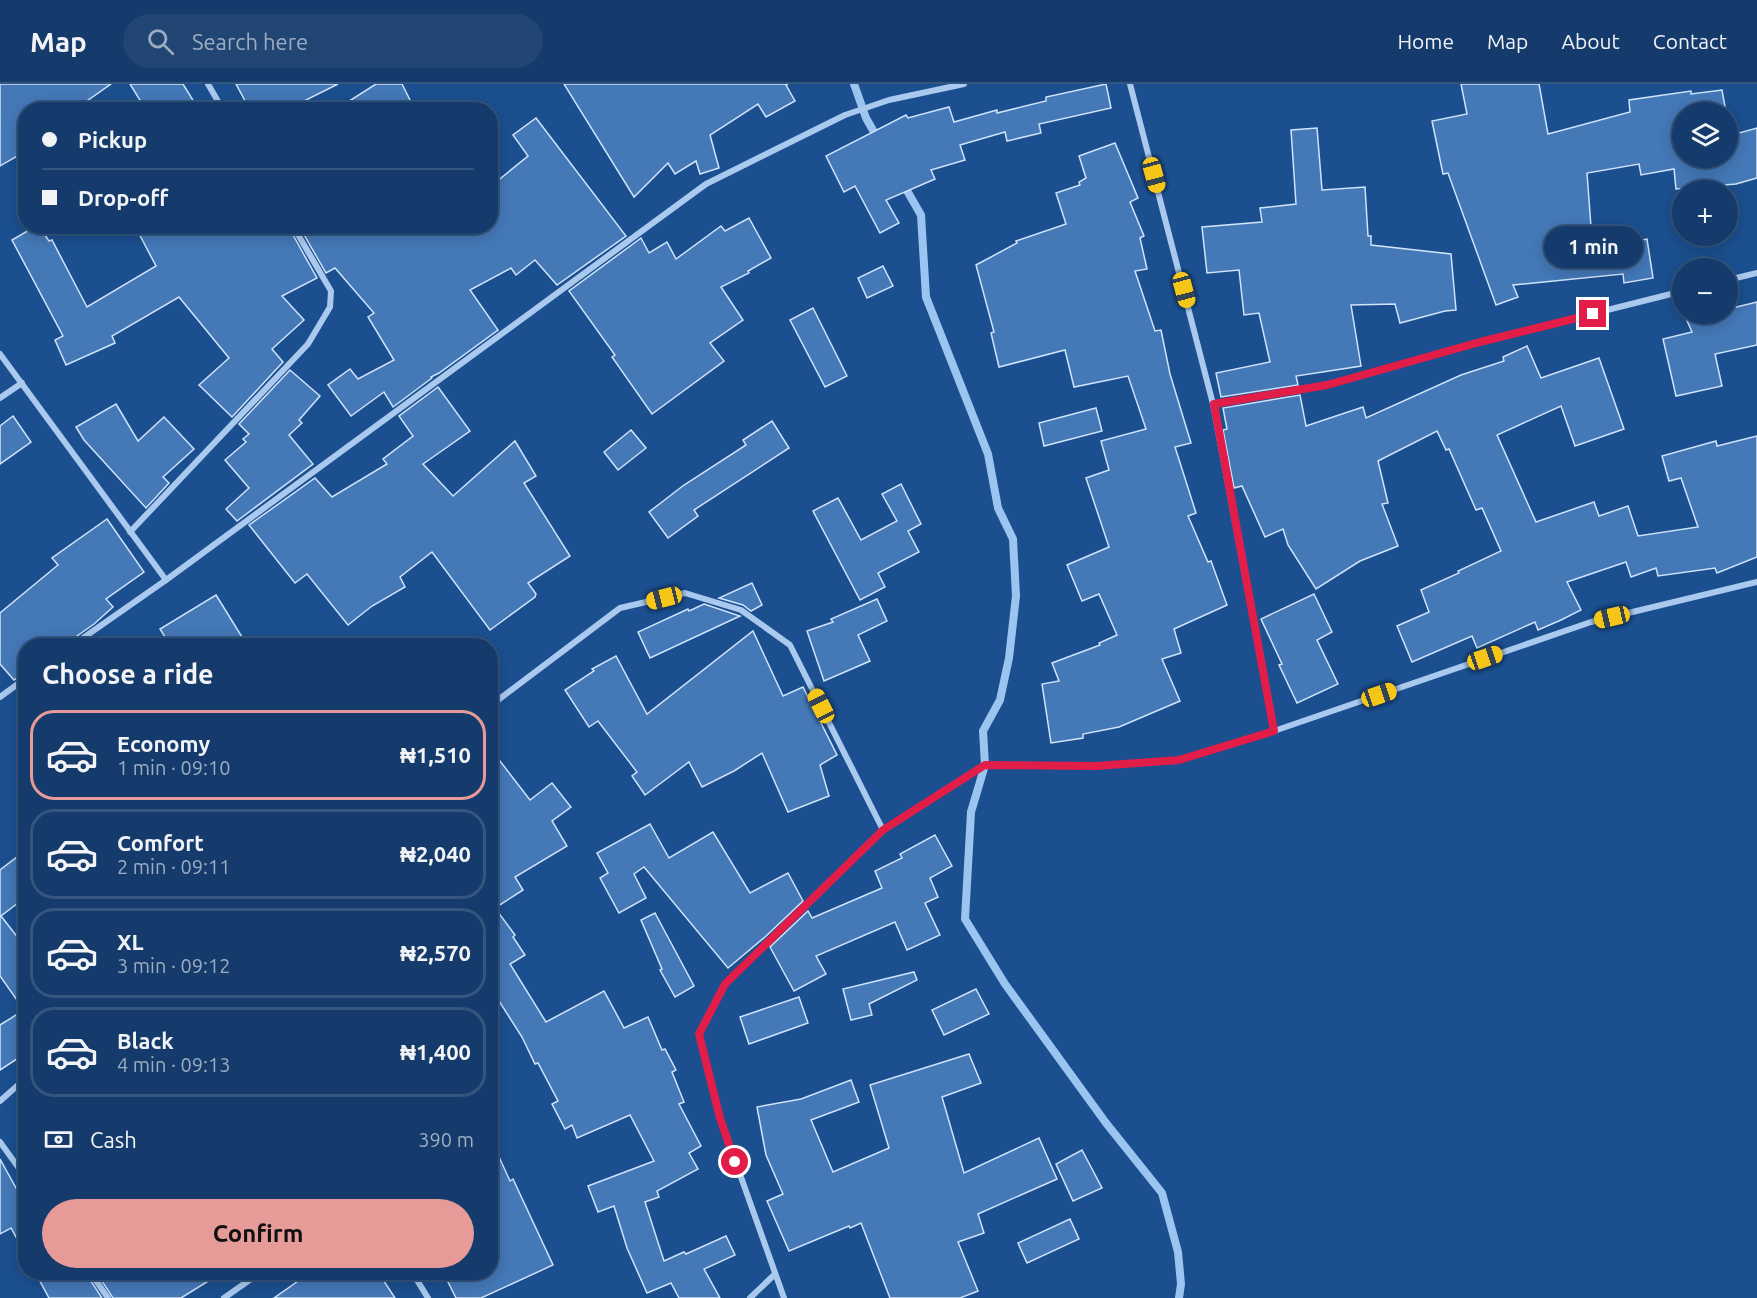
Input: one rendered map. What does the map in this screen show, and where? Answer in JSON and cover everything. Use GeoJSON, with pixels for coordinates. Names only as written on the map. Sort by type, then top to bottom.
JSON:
{"type":"FeatureCollection","features":[{"type":"Feature","properties":{"kind":"street"},"geometry":{"type":"LineString","coordinates":[[208,84],[218,102]]}},
{"type":"Feature","properties":{"kind":"street"},"geometry":{"type":"LineString","coordinates":[[83,638],[166,580],[706,184],[845,115],[889,100],[964,84]]}},
{"type":"Feature","properties":{"kind":"street"},"geometry":{"type":"LineString","coordinates":[[1130,84],[1214,404],[1274,731]]}},
{"type":"Feature","properties":{"kind":"street"},"geometry":{"type":"LineString","coordinates":[[130,532],[308,345],[330,307],[331,291],[298,234]]}},
{"type":"Feature","properties":{"kind":"street"},"geometry":{"type":"LineString","coordinates":[[1738,278],[1757,273]]}},
{"type":"Feature","properties":{"kind":"street"},"geometry":{"type":"LineString","coordinates":[[1214,404],[1327,385],[1480,342],[1672,294]]}},
{"type":"Feature","properties":{"kind":"street"},"geometry":{"type":"LineString","coordinates":[[0,354],[166,580]]}},
{"type":"Feature","properties":{"kind":"street"},"geometry":{"type":"LineString","coordinates":[[0,398],[21,383]]}},
{"type":"Feature","properties":{"kind":"street"},"geometry":{"type":"LineString","coordinates":[[784,1298],[720,1118],[699,1034],[725,984],[883,830],[985,765],[1096,766],[1179,760],[1274,731],[1591,622],[1757,582]]}},
{"type":"Feature","properties":{"kind":"street"},"geometry":{"type":"LineString","coordinates":[[498,700],[620,608],[685,593],[741,610],[790,645],[883,830]]}},
{"type":"Feature","properties":{"kind":"street"},"geometry":{"type":"LineString","coordinates":[[0,697],[18,684]]}},
{"type":"Feature","properties":{"kind":"street"},"geometry":{"type":"LineString","coordinates":[[0,1101],[18,1085]]}},
{"type":"Feature","properties":{"kind":"street"},"geometry":{"type":"LineString","coordinates":[[0,1142],[18,1167]]}},
{"type":"Feature","properties":{"kind":"street"},"geometry":{"type":"LineString","coordinates":[[750,1298],[774,1275]]}},
{"type":"Feature","properties":{"kind":"street"},"geometry":{"type":"LineString","coordinates":[[96,1280],[108,1298]]}},
{"type":"Feature","properties":{"kind":"street"},"geometry":{"type":"LineString","coordinates":[[224,1298],[250,1280]]}},
{"type":"Feature","properties":{"kind":"street"},"geometry":{"type":"LineString","coordinates":[[417,1280],[428,1298]]}},
{"type":"Feature","properties":{"kind":"building"},"geometry":{"type":"Polygon","coordinates":[[[0,84],[111,84],[85,102],[18,102],[18,156],[0,166],[0,84]]]}},
{"type":"Feature","properties":{"kind":"building"},"geometry":{"type":"Polygon","coordinates":[[[130,84],[183,84],[194,102],[141,102],[130,84]]]}},
{"type":"Feature","properties":{"kind":"building"},"geometry":{"type":"Polygon","coordinates":[[[236,84],[338,84],[302,102],[246,102],[236,84]]]}},
{"type":"Feature","properties":{"kind":"building"},"geometry":{"type":"Polygon","coordinates":[[[376,84],[402,84],[411,102],[348,102],[376,84]]]}},
{"type":"Feature","properties":{"kind":"building"},"geometry":{"type":"Polygon","coordinates":[[[564,84],[788,84],[786,85],[795,101],[766,117],[758,104],[710,135],[719,168],[700,174],[696,161],[675,174],[668,163],[634,197],[564,84]]]}},
{"type":"Feature","properties":{"kind":"building"},"geometry":{"type":"Polygon","coordinates":[[[1106,84],[1111,108],[1039,124],[1041,133],[1007,141],[1005,132],[960,145],[965,160],[931,170],[935,179],[886,200],[899,223],[880,233],[855,186],[844,192],[826,156],[906,115],[908,118],[949,107],[954,122],[997,110],[997,113],[1046,101],[1046,97],[1106,84]]]}},
{"type":"Feature","properties":{"kind":"building"},"geometry":{"type":"Polygon","coordinates":[[[1461,84],[1539,84],[1548,134],[1630,112],[1629,100],[1691,91],[1691,94],[1722,90],[1724,102],[1672,102],[1672,168],[1738,168],[1738,133],[1757,128],[1757,178],[1738,183],[1738,180],[1675,180],[1674,169],[1641,175],[1639,164],[1587,173],[1591,227],[1610,225],[1612,245],[1647,239],[1653,278],[1624,283],[1623,274],[1513,285],[1518,297],[1496,305],[1448,173],[1443,174],[1432,121],[1467,114],[1461,84]]]}},
{"type":"Feature","properties":{"kind":"building"},"geometry":{"type":"Polygon","coordinates":[[[536,118],[626,236],[557,285],[535,260],[516,275],[511,268],[470,290],[498,330],[393,407],[384,392],[351,416],[328,385],[350,369],[358,379],[394,360],[368,317],[374,313],[335,268],[326,273],[304,234],[498,234],[498,180],[528,156],[513,135],[536,118]]]}},
{"type":"Feature","properties":{"kind":"building"},"geometry":{"type":"Polygon","coordinates":[[[1317,128],[1322,190],[1365,187],[1368,236],[1371,236],[1371,245],[1451,254],[1456,310],[1400,323],[1395,304],[1351,305],[1361,366],[1296,376],[1298,385],[1221,397],[1216,373],[1270,362],[1259,313],[1244,315],[1239,270],[1207,273],[1202,227],[1262,222],[1260,208],[1296,204],[1291,130],[1317,128]]]}},
{"type":"Feature","properties":{"kind":"building"},"geometry":{"type":"Polygon","coordinates":[[[1115,143],[1138,198],[1130,202],[1144,236],[1140,238],[1147,269],[1135,271],[1155,331],[1161,330],[1170,374],[1191,443],[1175,447],[1196,513],[1188,516],[1208,562],[1211,561],[1227,605],[1174,629],[1181,653],[1162,659],[1180,701],[1119,727],[1083,734],[1083,738],[1051,743],[1042,684],[1059,681],[1052,663],[1100,645],[1099,643],[1117,635],[1099,594],[1082,601],[1067,565],[1109,547],[1086,478],[1109,470],[1101,441],[1146,429],[1128,376],[1074,387],[1065,350],[999,367],[991,333],[994,332],[976,265],[1017,243],[1016,241],[1066,224],[1056,193],[1080,185],[1079,182],[1086,178],[1079,156],[1115,143]]]}},
{"type":"Feature","properties":{"kind":"building"},"geometry":{"type":"Polygon","coordinates":[[[749,218],[771,258],[748,271],[749,273],[721,287],[743,320],[710,343],[724,361],[652,414],[612,357],[615,355],[569,291],[641,238],[649,253],[667,242],[676,259],[721,226],[725,231],[749,218]]]}},
{"type":"Feature","properties":{"kind":"building"},"geometry":{"type":"Polygon","coordinates":[[[22,234],[44,234],[49,241],[52,240],[87,307],[156,266],[139,234],[292,234],[317,278],[282,296],[304,320],[272,349],[283,362],[232,417],[199,385],[229,358],[179,297],[112,336],[115,343],[66,365],[55,340],[63,336],[12,240],[22,234]]]}},
{"type":"Feature","properties":{"kind":"building"},"geometry":{"type":"Polygon","coordinates":[[[883,266],[893,286],[867,298],[858,278],[883,266]]]}},
{"type":"Feature","properties":{"kind":"building"},"geometry":{"type":"Polygon","coordinates":[[[1757,302],[1757,345],[1715,354],[1722,386],[1676,396],[1663,339],[1692,332],[1688,324],[1738,324],[1738,307],[1757,302]]]}},
{"type":"Feature","properties":{"kind":"building"},"geometry":{"type":"Polygon","coordinates":[[[813,308],[847,376],[825,387],[790,320],[813,308]]]}},
{"type":"Feature","properties":{"kind":"building"},"geometry":{"type":"Polygon","coordinates":[[[1527,346],[1541,378],[1599,358],[1624,429],[1575,446],[1561,406],[1497,435],[1536,522],[1594,502],[1599,516],[1628,506],[1638,536],[1698,527],[1681,478],[1669,481],[1662,456],[1716,441],[1717,446],[1757,436],[1757,557],[1717,573],[1715,568],[1658,576],[1656,568],[1631,577],[1626,562],[1567,582],[1581,610],[1561,620],[1538,630],[1535,622],[1477,648],[1472,636],[1412,662],[1397,626],[1429,612],[1421,590],[1501,551],[1482,508],[1476,510],[1449,449],[1446,450],[1437,431],[1378,461],[1388,503],[1382,504],[1398,546],[1360,561],[1316,589],[1288,545],[1283,529],[1265,537],[1242,486],[1234,488],[1223,430],[1227,429],[1223,408],[1300,395],[1306,426],[1363,407],[1366,418],[1461,375],[1504,361],[1503,357],[1527,346]]]}},
{"type":"Feature","properties":{"kind":"building"},"geometry":{"type":"Polygon","coordinates":[[[290,370],[320,396],[299,420],[302,423],[289,435],[313,464],[237,521],[226,509],[249,488],[225,460],[246,442],[243,439],[249,434],[239,424],[290,370]]]}},
{"type":"Feature","properties":{"kind":"building"},"geometry":{"type":"Polygon","coordinates":[[[438,387],[470,431],[423,464],[453,496],[515,441],[536,476],[524,483],[570,556],[528,583],[536,594],[535,597],[490,630],[432,552],[400,577],[405,587],[372,606],[348,625],[307,574],[295,583],[249,525],[315,478],[332,497],[387,464],[383,459],[413,436],[399,416],[438,387]]]}},
{"type":"Feature","properties":{"kind":"building"},"geometry":{"type":"Polygon","coordinates":[[[116,404],[138,441],[164,417],[194,449],[163,477],[169,483],[146,508],[84,440],[76,427],[116,404]]]}},
{"type":"Feature","properties":{"kind":"building"},"geometry":{"type":"Polygon","coordinates":[[[1096,408],[1102,431],[1044,446],[1039,423],[1096,408]]]}},
{"type":"Feature","properties":{"kind":"building"},"geometry":{"type":"Polygon","coordinates":[[[13,416],[31,442],[0,464],[0,426],[13,416]]]}},
{"type":"Feature","properties":{"kind":"building"},"geometry":{"type":"Polygon","coordinates":[[[772,421],[789,448],[694,510],[698,516],[668,538],[649,512],[684,485],[746,445],[743,440],[772,421]]]}},
{"type":"Feature","properties":{"kind":"building"},"geometry":{"type":"Polygon","coordinates":[[[631,430],[646,448],[618,470],[604,452],[631,430]]]}},
{"type":"Feature","properties":{"kind":"building"},"geometry":{"type":"Polygon","coordinates":[[[901,484],[921,524],[908,531],[919,552],[878,573],[885,587],[860,600],[813,511],[838,498],[861,540],[897,521],[882,494],[901,484]]]}},
{"type":"Feature","properties":{"kind":"building"},"geometry":{"type":"Polygon","coordinates":[[[107,519],[144,572],[106,599],[113,607],[74,638],[18,638],[18,678],[14,680],[0,664],[0,613],[58,565],[52,558],[107,519]]]}},
{"type":"Feature","properties":{"kind":"building"},"geometry":{"type":"Polygon","coordinates":[[[752,583],[762,605],[751,611],[743,605],[719,598],[752,583]]]}},
{"type":"Feature","properties":{"kind":"building"},"geometry":{"type":"Polygon","coordinates":[[[1314,594],[1332,632],[1317,640],[1338,684],[1297,703],[1261,619],[1314,594]]]}},
{"type":"Feature","properties":{"kind":"building"},"geometry":{"type":"Polygon","coordinates":[[[216,595],[243,638],[166,638],[160,629],[216,595]]]}},
{"type":"Feature","properties":{"kind":"building"},"geometry":{"type":"Polygon","coordinates":[[[877,599],[887,621],[858,635],[870,661],[824,681],[807,631],[833,622],[831,619],[877,599]]]}},
{"type":"Feature","properties":{"kind":"building"},"geometry":{"type":"Polygon","coordinates":[[[704,604],[740,616],[650,658],[638,632],[704,604]]]}},
{"type":"Feature","properties":{"kind":"building"},"geometry":{"type":"Polygon","coordinates":[[[753,631],[783,696],[803,687],[837,755],[820,765],[829,796],[788,812],[762,753],[734,771],[702,787],[689,762],[645,795],[632,776],[637,772],[598,721],[589,727],[565,690],[594,671],[592,669],[616,656],[647,714],[753,631]]]}},
{"type":"Feature","properties":{"kind":"building"},"geometry":{"type":"Polygon","coordinates":[[[498,758],[530,800],[552,783],[571,807],[552,821],[567,846],[515,877],[523,890],[498,906],[498,758]]]}},
{"type":"Feature","properties":{"kind":"building"},"geometry":{"type":"Polygon","coordinates":[[[650,824],[669,858],[713,832],[750,893],[788,873],[803,901],[728,968],[644,867],[634,874],[646,898],[619,913],[600,878],[608,873],[597,853],[650,824]]]}},
{"type":"Feature","properties":{"kind":"building"},"geometry":{"type":"Polygon","coordinates":[[[935,835],[952,866],[930,878],[938,897],[925,903],[940,935],[907,950],[895,922],[816,956],[826,974],[794,991],[770,947],[808,911],[812,918],[882,888],[875,871],[902,858],[900,854],[935,835]]]}},
{"type":"Feature","properties":{"kind":"building"},"geometry":{"type":"Polygon","coordinates":[[[18,856],[18,903],[1,916],[18,938],[18,1002],[0,976],[0,870],[18,856]]]}},
{"type":"Feature","properties":{"kind":"building"},"geometry":{"type":"Polygon","coordinates":[[[498,912],[515,935],[513,937],[525,955],[510,964],[546,1022],[604,991],[624,1028],[648,1017],[662,1050],[665,1049],[676,1070],[672,1072],[684,1102],[679,1104],[701,1146],[689,1153],[698,1169],[657,1191],[659,1197],[645,1202],[664,1261],[726,1236],[735,1255],[704,1269],[720,1298],[679,1298],[671,1283],[647,1293],[627,1248],[614,1206],[598,1212],[588,1186],[654,1161],[630,1115],[577,1138],[572,1125],[565,1129],[552,1104],[558,1101],[538,1063],[535,1064],[522,1037],[498,1000],[498,912]]]}},
{"type":"Feature","properties":{"kind":"building"},"geometry":{"type":"Polygon","coordinates":[[[655,913],[694,986],[675,997],[660,970],[662,969],[641,920],[655,913]]]}},
{"type":"Feature","properties":{"kind":"building"},"geometry":{"type":"Polygon","coordinates":[[[914,972],[917,980],[869,1004],[872,1015],[851,1020],[843,989],[914,972]]]}},
{"type":"Feature","properties":{"kind":"building"},"geometry":{"type":"Polygon","coordinates":[[[976,989],[989,1014],[944,1035],[932,1010],[976,989]]]}},
{"type":"Feature","properties":{"kind":"building"},"geometry":{"type":"Polygon","coordinates":[[[799,997],[808,1023],[749,1044],[740,1017],[799,997]]]}},
{"type":"Feature","properties":{"kind":"building"},"geometry":{"type":"Polygon","coordinates":[[[18,1014],[18,1058],[0,1070],[0,1025],[18,1014]]]}},
{"type":"Feature","properties":{"kind":"building"},"geometry":{"type":"Polygon","coordinates":[[[969,1054],[981,1083],[942,1097],[964,1173],[1039,1138],[1057,1179],[978,1214],[984,1233],[958,1242],[978,1291],[960,1298],[890,1298],[861,1223],[789,1251],[767,1201],[783,1194],[766,1155],[757,1107],[801,1099],[851,1080],[859,1102],[811,1120],[833,1172],[889,1148],[870,1085],[969,1054]]]}},
{"type":"Feature","properties":{"kind":"building"},"geometry":{"type":"Polygon","coordinates":[[[1082,1150],[1102,1188],[1073,1201],[1056,1164],[1082,1150]]]}},
{"type":"Feature","properties":{"kind":"building"},"geometry":{"type":"Polygon","coordinates":[[[498,1155],[510,1181],[513,1179],[553,1265],[481,1298],[456,1298],[447,1280],[498,1280],[498,1155]]]}},
{"type":"Feature","properties":{"kind":"building"},"geometry":{"type":"Polygon","coordinates":[[[0,1159],[18,1192],[18,1241],[11,1228],[0,1234],[0,1159]]]}},
{"type":"Feature","properties":{"kind":"building"},"geometry":{"type":"Polygon","coordinates":[[[1070,1219],[1079,1239],[1027,1263],[1018,1243],[1070,1219]]]}},
{"type":"Feature","properties":{"kind":"building"},"geometry":{"type":"Polygon","coordinates":[[[39,1280],[90,1280],[102,1298],[49,1298],[39,1280]]]}},
{"type":"Feature","properties":{"kind":"building"},"geometry":{"type":"Polygon","coordinates":[[[101,1280],[210,1280],[181,1298],[113,1298],[101,1280]]]}},
{"type":"Feature","properties":{"kind":"building"},"geometry":{"type":"Polygon","coordinates":[[[300,1280],[383,1280],[395,1298],[274,1298],[300,1280]]]}},
{"type":"Feature","properties":{"kind":"waterway"},"geometry":{"type":"LineString","coordinates":[[854,84],[866,118],[878,139]]}},
{"type":"Feature","properties":{"kind":"waterway"},"geometry":{"type":"LineString","coordinates":[[902,182],[921,215],[926,297],[988,454],[998,508],[1013,539],[1016,596],[1009,658],[1000,700],[983,731],[985,765],[971,812],[965,919],[1005,984],[1106,1123],[1162,1193],[1178,1252],[1181,1284],[1179,1298]]}},
{"type":"Feature","properties":{"kind":"route"},"geometry":{"type":"LineString","coordinates":[[735,1162],[720,1118],[699,1034],[725,984],[883,830],[985,765],[1096,766],[1179,760],[1274,731],[1214,404],[1327,385],[1480,342],[1593,314]]}}]}
